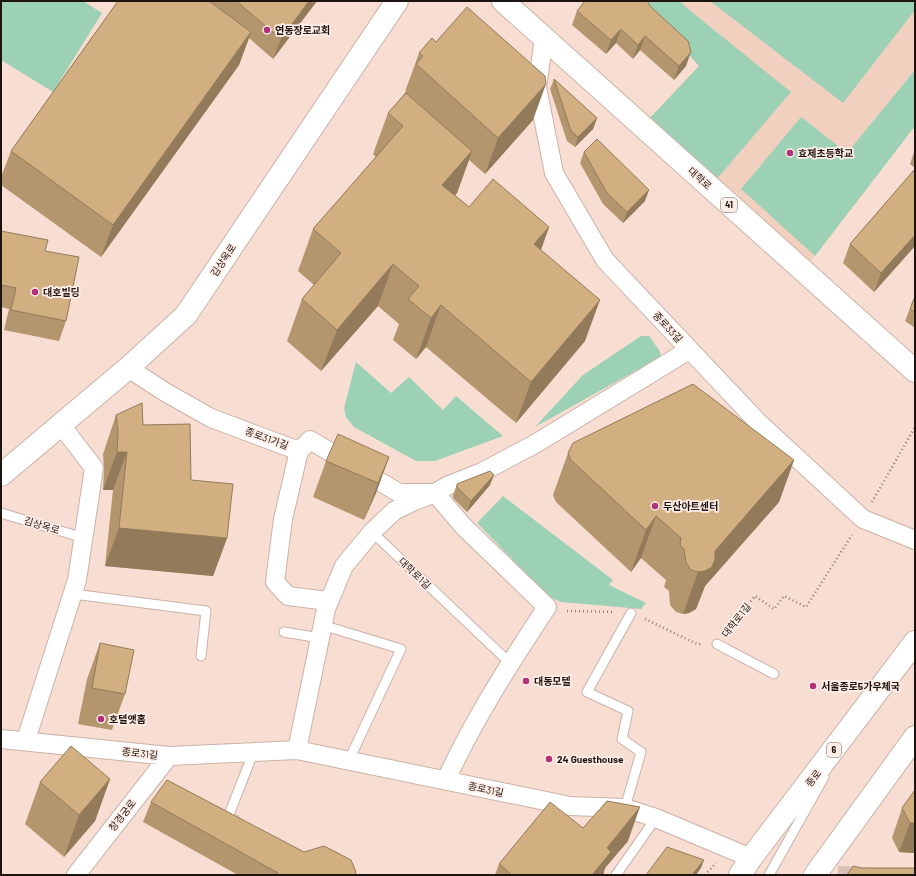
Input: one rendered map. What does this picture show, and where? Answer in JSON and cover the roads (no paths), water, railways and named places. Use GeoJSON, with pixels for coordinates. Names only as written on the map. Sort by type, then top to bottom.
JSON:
{"type":"FeatureCollection","features":[{"type":"Feature","properties":{"kind":"main road","name":"김상옥로"},"geometry":{"type":"LineString","coordinates":[[1,475],[128,368],[186,315],[397,1]]}},
{"type":"Feature","properties":{"kind":"main road","name":"대학로"},"geometry":{"type":"LineString","coordinates":[[502,1],[915,371]]}},
{"type":"Feature","properties":{"kind":"main road","name":"종로"},"geometry":{"type":"LineString","coordinates":[[746,866],[915,642]]}},
{"type":"Feature","properties":{"kind":"main road"},"geometry":{"type":"LineString","coordinates":[[815,875],[915,736]]}},
{"type":"Feature","properties":{"kind":"street","name":"종로33길"},"geometry":{"type":"LineString","coordinates":[[544,38],[537,87],[554,173],[605,260],[758,422],[863,519],[915,540]]}},
{"type":"Feature","properties":{"kind":"street"},"geometry":{"type":"LineString","coordinates":[[298,750],[328,602],[344,566],[372,532],[394,511],[414,500],[435,493],[449,484],[482,472],[535,444],[689,350]]}},
{"type":"Feature","properties":{"kind":"street","name":"종로31가길"},"geometry":{"type":"LineString","coordinates":[[128,368],[165,392],[211,418],[299,451],[283,519],[275,582],[288,596],[328,602]]}},
{"type":"Feature","properties":{"kind":"street"},"geometry":{"type":"LineString","coordinates":[[26,740],[77,580],[94,468],[61,425]]}},
{"type":"Feature","properties":{"kind":"street"},"geometry":{"type":"LineString","coordinates":[[299,451],[310,440],[399,493],[435,493],[464,527],[547,607],[510,663],[466,738],[446,780]]}},
{"type":"Feature","properties":{"kind":"street","name":"종로31길"},"geometry":{"type":"LineString","coordinates":[[1,739],[26,740],[168,756],[298,750],[570,806],[625,808],[656,818],[746,866]]}},
{"type":"Feature","properties":{"kind":"street","name":"창경궁로"},"geometry":{"type":"LineString","coordinates":[[76,875],[168,756]]}},
{"type":"Feature","properties":{"kind":"lane","name":"김상옥로"},"geometry":{"type":"LineString","coordinates":[[1,513],[84,538]]}},
{"type":"Feature","properties":{"kind":"lane","name":"대학로1길"},"geometry":{"type":"LineString","coordinates":[[372,532],[510,663]]}},
{"type":"Feature","properties":{"kind":"lane"},"geometry":{"type":"LineString","coordinates":[[73,594],[206,611],[201,656]]}},
{"type":"Feature","properties":{"kind":"lane"},"geometry":{"type":"LineString","coordinates":[[625,808],[641,752],[622,739],[628,711],[587,692],[631,613]]}},
{"type":"Feature","properties":{"kind":"lane"},"geometry":{"type":"LineString","coordinates":[[284,632],[321,632],[401,649],[349,760]]}},
{"type":"Feature","properties":{"kind":"lane"},"geometry":{"type":"LineString","coordinates":[[717,644],[774,674]]}},
{"type":"Feature","properties":{"kind":"lane"},"geometry":{"type":"LineString","coordinates":[[769,875],[856,722]]}},
{"type":"Feature","properties":{"kind":"lane"},"geometry":{"type":"LineString","coordinates":[[242,824],[228,817],[254,751]]}},
{"type":"Feature","properties":{"kind":"lane"},"geometry":{"type":"LineString","coordinates":[[616,875],[656,818]]}},
{"type":"Feature","properties":{"kind":"tunnel"},"geometry":{"type":"LineString","coordinates":[[817,871],[867,875]]}},
{"type":"Feature","properties":{"kind":"place","name":"연동장로교회"},"geometry":{"type":"Point","coordinates":[267,30]}},
{"type":"Feature","properties":{"kind":"place","name":"효제초등학교"},"geometry":{"type":"Point","coordinates":[790,153]}},
{"type":"Feature","properties":{"kind":"place","name":"대호빌딩"},"geometry":{"type":"Point","coordinates":[35,292]}},
{"type":"Feature","properties":{"kind":"place","name":"두산아트센터"},"geometry":{"type":"Point","coordinates":[655,506]}},
{"type":"Feature","properties":{"kind":"place","name":"대동모텔"},"geometry":{"type":"Point","coordinates":[526,681]}},
{"type":"Feature","properties":{"kind":"place","name":"서울종로5가우체국"},"geometry":{"type":"Point","coordinates":[813,686]}},
{"type":"Feature","properties":{"kind":"place","name":"호텔앳홈"},"geometry":{"type":"Point","coordinates":[101,719]}},
{"type":"Feature","properties":{"kind":"place","name":"24 Guesthouse"},"geometry":{"type":"Point","coordinates":[549,759]}}]}
